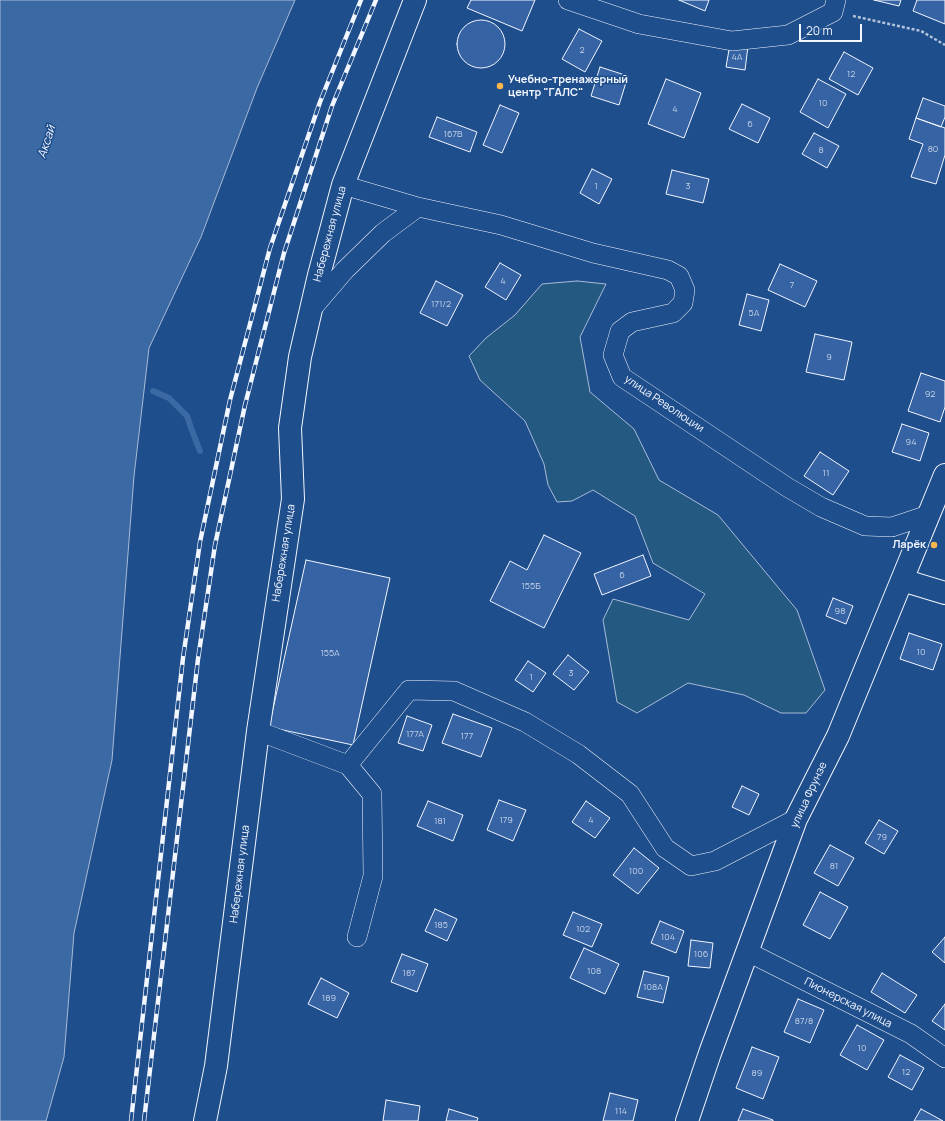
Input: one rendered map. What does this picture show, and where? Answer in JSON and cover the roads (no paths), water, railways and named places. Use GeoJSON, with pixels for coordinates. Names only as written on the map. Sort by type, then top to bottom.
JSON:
{"type":"FeatureCollection","features":[{"type":"Feature","properties":{"kind":"street","name":"Набережная улица"},"geometry":{"type":"LineString","coordinates":[[205,1121],[216,1066],[258,731],[293,499],[290,428],[300,357],[310,311],[343,185],[415,0]]}},
{"type":"Feature","properties":{"kind":"street"},"geometry":{"type":"LineString","coordinates":[[568,0],[639,24],[732,41],[788,35],[834,6]]}},
{"type":"Feature","properties":{"kind":"street","name":"улица Революции"},"geometry":{"type":"LineString","coordinates":[[343,185],[418,207],[501,224],[593,253],[668,270],[679,276],[685,290],[682,303],[673,313],[632,322],[620,331],[613,355],[622,377],[787,487],[821,507],[865,526],[892,527],[928,515]]}},
{"type":"Feature","properties":{"kind":"street"},"geometry":{"type":"LineString","coordinates":[[310,311],[345,270],[383,233],[418,207]]}},
{"type":"Feature","properties":{"kind":"street","name":"улица Фрунзе"},"geometry":{"type":"LineString","coordinates":[[687,1121],[710,1053],[796,819],[838,736],[945,475]]}},
{"type":"Feature","properties":{"kind":"street"},"geometry":{"type":"LineString","coordinates":[[902,580],[945,593]]}},
{"type":"Feature","properties":{"kind":"street"},"geometry":{"type":"LineString","coordinates":[[348,765],[409,690],[454,691],[525,722],[578,754],[630,794],[665,848],[691,866],[715,861],[796,819]]}},
{"type":"Feature","properties":{"kind":"street"},"geometry":{"type":"LineString","coordinates":[[258,731],[348,765],[372,794],[372,876],[357,937]]}},
{"type":"Feature","properties":{"kind":"street","name":"Пионерская улица"},"geometry":{"type":"LineString","coordinates":[[748,952],[911,1034],[945,1058]]}},
{"type":"Feature","properties":{"kind":"water","name":"Аксай"},"geometry":{"type":"Polygon","coordinates":[[[0,0],[295,0],[257,88],[201,237],[149,348],[134,476],[112,760],[74,933],[64,1057],[46,1121],[0,1121],[0,0]]]}},
{"type":"Feature","properties":{"kind":"waterway"},"geometry":{"type":"LineString","coordinates":[[153,391],[169,398],[187,416],[200,451]]}},
{"type":"Feature","properties":{"kind":"railway"},"geometry":{"type":"LineString","coordinates":[[131,1121],[183,658],[200,542],[230,400],[270,248],[320,102],[361,0]]}},
{"type":"Feature","properties":{"kind":"railway"},"geometry":{"type":"LineString","coordinates":[[144,1121],[198,659],[215,545],[245,405],[284,253],[332,106],[376,0]]}},
{"type":"Feature","properties":{"kind":"place","name":"Учебно-тренажерный центр \"ГАЛС\""},"geometry":{"type":"Point","coordinates":[500,86]}},
{"type":"Feature","properties":{"kind":"place","name":"Ларёк"},"geometry":{"type":"Point","coordinates":[934,545]}}]}
